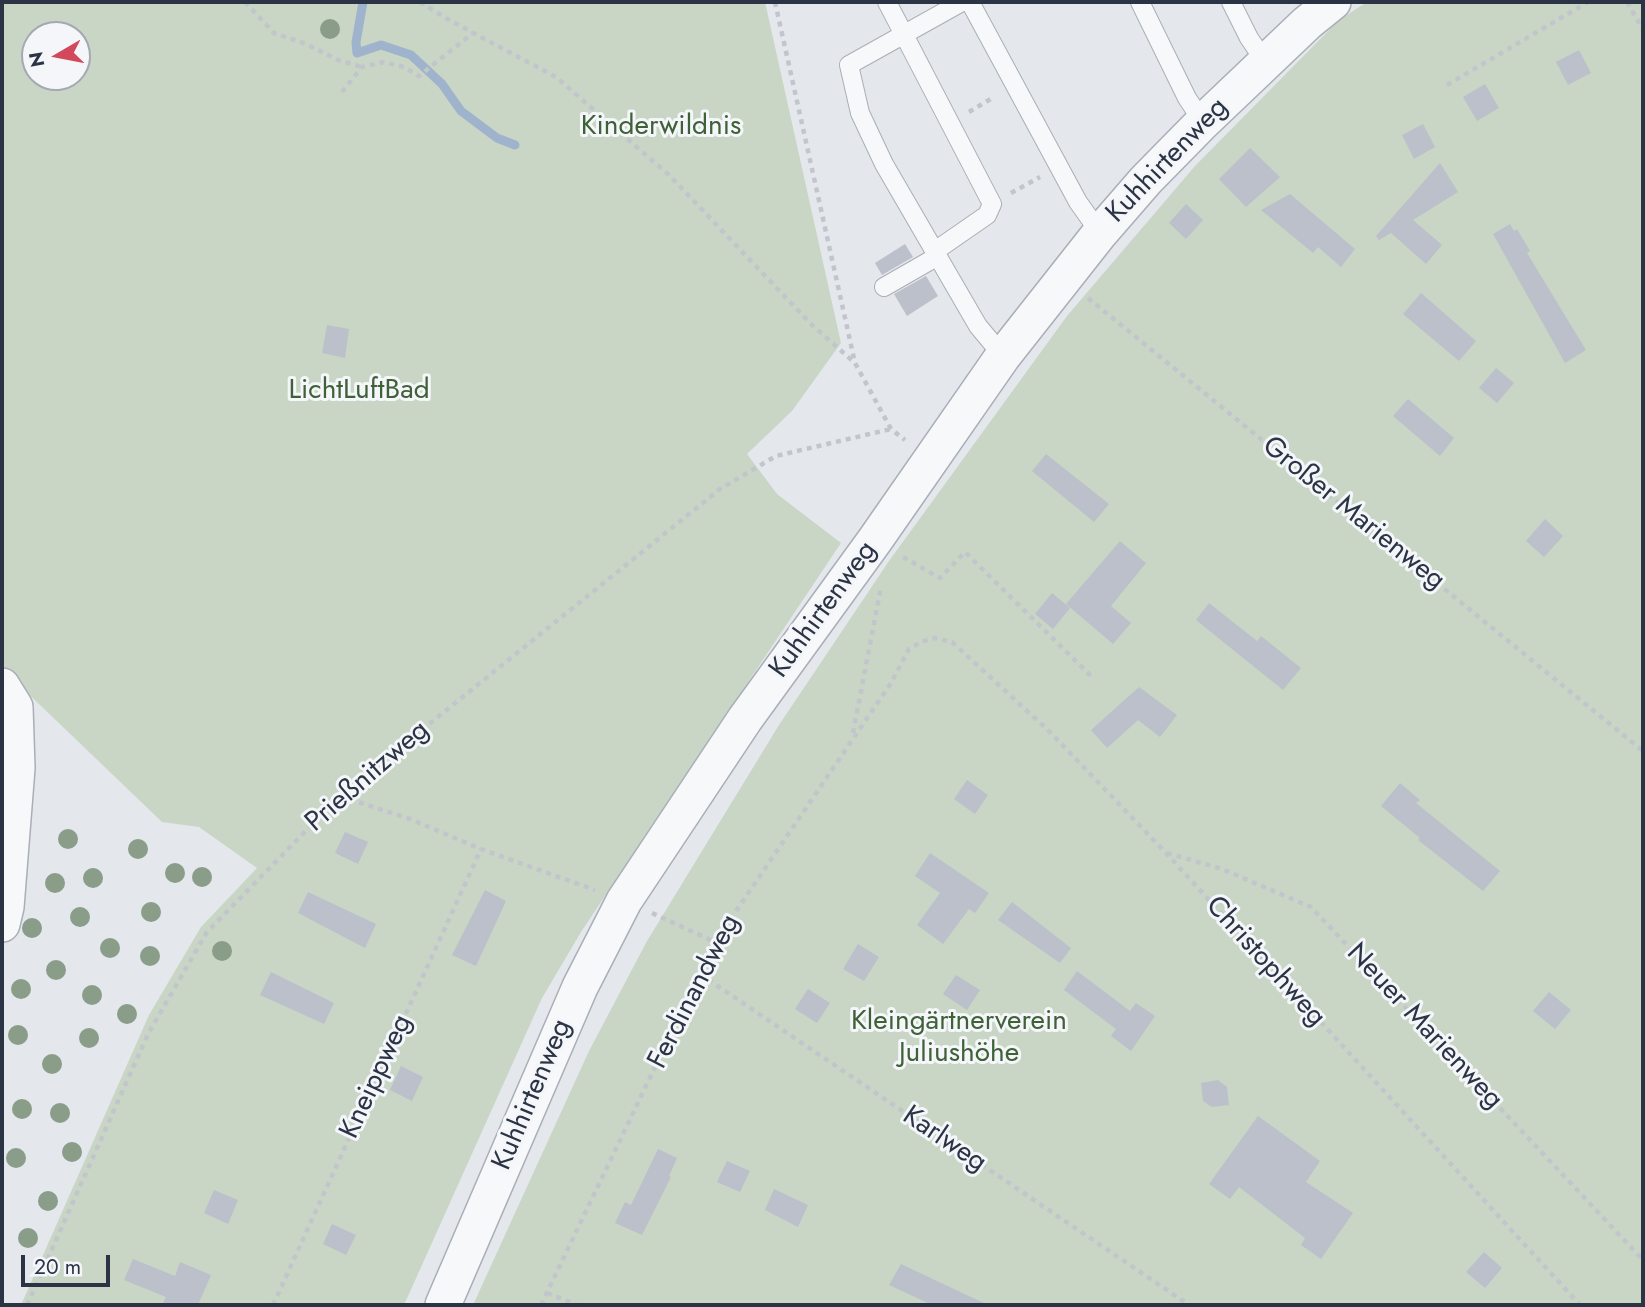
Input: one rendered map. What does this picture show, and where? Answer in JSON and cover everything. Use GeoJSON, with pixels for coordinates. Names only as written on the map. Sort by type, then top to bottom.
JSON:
{"type":"FeatureCollection","features":[{"type":"Feature","properties":{"kind":"street","name":"Kuhhirtenweg"},"geometry":{"type":"LineString","coordinates":[[443,1305],[580,987],[624,901],[745,719],[875,540],[1003,356],[1064,277],[1146,180],[1195,110],[1258,50],[1307,23],[1333,2]]}},
{"type":"Feature","properties":{"kind":"street"},"geometry":{"type":"LineString","coordinates":[[2,686],[15,707],[17,768],[6,907],[2,924]]}},
{"type":"Feature","properties":{"kind":"lane"},"geometry":{"type":"LineString","coordinates":[[884,287],[937,253],[987,215],[992,204],[887,2]]}},
{"type":"Feature","properties":{"kind":"lane"},"geometry":{"type":"LineString","coordinates":[[962,2],[849,65],[860,113],[884,164],[978,326],[1003,356]]}},
{"type":"Feature","properties":{"kind":"lane"},"geometry":{"type":"LineString","coordinates":[[970,2],[1078,202],[1100,233]]}},
{"type":"Feature","properties":{"kind":"lane"},"geometry":{"type":"LineString","coordinates":[[1140,2],[1195,110]]}},
{"type":"Feature","properties":{"kind":"lane"},"geometry":{"type":"LineString","coordinates":[[1231,2],[1258,50]]}},
{"type":"Feature","properties":{"kind":"path"},"geometry":{"type":"LineString","coordinates":[[245,2],[274,33],[306,44],[338,60],[362,67],[384,62],[404,67],[419,76],[473,33]]}},
{"type":"Feature","properties":{"kind":"path"},"geometry":{"type":"LineString","coordinates":[[420,2],[556,77],[577,94],[669,175],[812,325],[855,363]]}},
{"type":"Feature","properties":{"kind":"path"},"geometry":{"type":"LineString","coordinates":[[775,2],[855,363],[891,429],[932,459]]}},
{"type":"Feature","properties":{"kind":"path"},"geometry":{"type":"LineString","coordinates":[[1447,85],[1588,2]]}},
{"type":"Feature","properties":{"kind":"path"},"geometry":{"type":"LineString","coordinates":[[1627,2],[1643,30]]}},
{"type":"Feature","properties":{"kind":"path"},"geometry":{"type":"LineString","coordinates":[[342,92],[362,67]]}},
{"type":"Feature","properties":{"kind":"path"},"geometry":{"type":"LineString","coordinates":[[950,123],[1015,85]]}},
{"type":"Feature","properties":{"kind":"path"},"geometry":{"type":"LineString","coordinates":[[992,204],[1059,166]]}},
{"type":"Feature","properties":{"kind":"path","name":"Großer Marienweg"},"geometry":{"type":"LineString","coordinates":[[1064,277],[1643,751]]}},
{"type":"Feature","properties":{"kind":"path","name":"Prießnitzweg"},"geometry":{"type":"LineString","coordinates":[[27,1305],[148,1034],[207,932],[340,796],[720,489],[776,456],[891,429]]}},
{"type":"Feature","properties":{"kind":"path"},"geometry":{"type":"LineString","coordinates":[[875,540],[940,578],[965,552],[1092,677]]}},
{"type":"Feature","properties":{"kind":"path"},"geometry":{"type":"LineString","coordinates":[[852,738],[881,587],[875,540]]}},
{"type":"Feature","properties":{"kind":"path","name":"Ferdinandweg"},"geometry":{"type":"LineString","coordinates":[[541,1305],[715,942],[891,683],[909,649],[934,638]]}},
{"type":"Feature","properties":{"kind":"path","name":"Christophweg"},"geometry":{"type":"LineString","coordinates":[[934,638],[952,642],[1048,731],[1166,853],[1580,1305]]}},
{"type":"Feature","properties":{"kind":"path"},"geometry":{"type":"LineString","coordinates":[[340,796],[410,819],[481,849],[624,901],[715,942]]}},
{"type":"Feature","properties":{"kind":"path","name":"Kneippweg"},"geometry":{"type":"LineString","coordinates":[[273,1305],[481,849]]}},
{"type":"Feature","properties":{"kind":"path","name":"Neuer Marienweg"},"geometry":{"type":"LineString","coordinates":[[1166,853],[1222,869],[1311,907],[1643,1260]]}},
{"type":"Feature","properties":{"kind":"path","name":"Karlweg"},"geometry":{"type":"LineString","coordinates":[[700,974],[1189,1305]]}},
{"type":"Feature","properties":{"kind":"path"},"geometry":{"type":"LineString","coordinates":[[547,1293],[577,1305]]}},
{"type":"Feature","properties":{"kind":"green space"},"geometry":{"type":"Polygon","coordinates":[[[2,2],[765,2],[841,343],[792,411],[747,454],[777,494],[841,543],[581,932],[542,998],[404,1305],[21,1305],[149,1015],[201,927],[257,868],[199,827],[162,822],[15,681],[2,672],[2,2]]]}},
{"type":"Feature","properties":{"kind":"green space","name":"Kleingärtnerverein Juliushöhe"},"geometry":{"type":"Polygon","coordinates":[[[1367,2],[1643,2],[1643,1305],[473,1305],[589,1051],[647,941],[779,725],[889,561],[1067,316],[1195,166],[1339,20],[1367,2]]]}},
{"type":"Feature","properties":{"kind":"building"},"geometry":{"type":"Polygon","coordinates":[[[1579,50],[1591,73],[1568,85],[1556,62],[1579,50]]]}},
{"type":"Feature","properties":{"kind":"building"},"geometry":{"type":"Polygon","coordinates":[[[1485,84],[1499,108],[1477,121],[1463,97],[1485,84]]]}},
{"type":"Feature","properties":{"kind":"building"},"geometry":{"type":"Polygon","coordinates":[[[1423,124],[1435,147],[1414,159],[1402,135],[1423,124]]]}},
{"type":"Feature","properties":{"kind":"building"},"geometry":{"type":"Polygon","coordinates":[[[1250,148],[1280,177],[1246,207],[1219,179],[1250,148]]]}},
{"type":"Feature","properties":{"kind":"building"},"geometry":{"type":"Polygon","coordinates":[[[1440,163],[1458,192],[1413,220],[1442,245],[1426,264],[1391,233],[1379,240],[1376,236],[1440,163]]]}},
{"type":"Feature","properties":{"kind":"building"},"geometry":{"type":"Polygon","coordinates":[[[1290,194],[1355,249],[1341,267],[1318,247],[1313,253],[1261,210],[1290,194]]]}},
{"type":"Feature","properties":{"kind":"building"},"geometry":{"type":"Polygon","coordinates":[[[1186,204],[1203,220],[1186,239],[1169,223],[1186,204]]]}},
{"type":"Feature","properties":{"kind":"building"},"geometry":{"type":"Polygon","coordinates":[[[1510,224],[1514,231],[1517,229],[1530,251],[1527,253],[1586,350],[1565,363],[1493,234],[1510,224]]]}},
{"type":"Feature","properties":{"kind":"building"},"geometry":{"type":"Polygon","coordinates":[[[905,244],[913,257],[882,275],[875,263],[905,244]]]}},
{"type":"Feature","properties":{"kind":"building"},"geometry":{"type":"Polygon","coordinates":[[[926,276],[938,296],[907,316],[894,294],[926,276]]]}},
{"type":"Feature","properties":{"kind":"building"},"geometry":{"type":"Polygon","coordinates":[[[1421,293],[1476,341],[1459,361],[1403,314],[1421,293]]]}},
{"type":"Feature","properties":{"kind":"building"},"geometry":{"type":"Polygon","coordinates":[[[327,325],[349,329],[345,358],[322,353],[327,325]]]}},
{"type":"Feature","properties":{"kind":"building"},"geometry":{"type":"Polygon","coordinates":[[[1496,368],[1514,383],[1497,403],[1479,388],[1496,368]]]}},
{"type":"Feature","properties":{"kind":"building"},"geometry":{"type":"Polygon","coordinates":[[[1408,399],[1454,438],[1440,456],[1393,416],[1408,399]]]}},
{"type":"Feature","properties":{"kind":"building"},"geometry":{"type":"Polygon","coordinates":[[[1046,454],[1109,504],[1094,522],[1032,471],[1046,454]]]}},
{"type":"Feature","properties":{"kind":"building"},"geometry":{"type":"Polygon","coordinates":[[[1545,519],[1563,536],[1544,557],[1526,541],[1545,519]]]}},
{"type":"Feature","properties":{"kind":"building"},"geometry":{"type":"Polygon","coordinates":[[[1120,541],[1146,563],[1111,606],[1131,623],[1113,644],[1066,604],[1120,541]]]}},
{"type":"Feature","properties":{"kind":"building"},"geometry":{"type":"Polygon","coordinates":[[[1052,593],[1070,608],[1053,629],[1035,614],[1052,593]]]}},
{"type":"Feature","properties":{"kind":"building"},"geometry":{"type":"Polygon","coordinates":[[[1209,603],[1257,641],[1261,636],[1301,668],[1283,690],[1196,620],[1209,603]]]}},
{"type":"Feature","properties":{"kind":"building"},"geometry":{"type":"Polygon","coordinates":[[[1139,687],[1177,715],[1160,737],[1138,720],[1107,748],[1091,730],[1139,687]]]}},
{"type":"Feature","properties":{"kind":"building"},"geometry":{"type":"Polygon","coordinates":[[[967,780],[988,795],[975,814],[954,799],[967,780]]]}},
{"type":"Feature","properties":{"kind":"building"},"geometry":{"type":"Polygon","coordinates":[[[1400,783],[1420,800],[1416,803],[1500,871],[1483,891],[1418,840],[1420,838],[1381,806],[1400,783]]]}},
{"type":"Feature","properties":{"kind":"building"},"geometry":{"type":"Polygon","coordinates":[[[345,832],[368,842],[358,864],[335,853],[345,832]]]}},
{"type":"Feature","properties":{"kind":"building"},"geometry":{"type":"Polygon","coordinates":[[[930,853],[989,893],[975,913],[969,909],[943,944],[917,925],[940,893],[915,876],[930,853]]]}},
{"type":"Feature","properties":{"kind":"building"},"geometry":{"type":"Polygon","coordinates":[[[485,890],[506,901],[476,966],[452,955],[485,890]]]}},
{"type":"Feature","properties":{"kind":"building"},"geometry":{"type":"Polygon","coordinates":[[[308,892],[376,924],[365,948],[298,913],[308,892]]]}},
{"type":"Feature","properties":{"kind":"building"},"geometry":{"type":"Polygon","coordinates":[[[1012,902],[1071,948],[1060,963],[998,920],[1012,902]]]}},
{"type":"Feature","properties":{"kind":"building"},"geometry":{"type":"Polygon","coordinates":[[[858,944],[879,957],[864,981],[843,969],[858,944]]]}},
{"type":"Feature","properties":{"kind":"building"},"geometry":{"type":"Polygon","coordinates":[[[1077,971],[1130,1011],[1136,1003],[1155,1016],[1131,1051],[1111,1036],[1116,1029],[1064,990],[1077,971]]]}},
{"type":"Feature","properties":{"kind":"building"},"geometry":{"type":"Polygon","coordinates":[[[271,972],[334,1003],[324,1024],[260,995],[271,972]]]}},
{"type":"Feature","properties":{"kind":"building"},"geometry":{"type":"Polygon","coordinates":[[[956,975],[980,990],[967,1010],[943,994],[956,975]]]}},
{"type":"Feature","properties":{"kind":"building"},"geometry":{"type":"Polygon","coordinates":[[[808,989],[830,1003],[817,1023],[795,1009],[808,989]]]}},
{"type":"Feature","properties":{"kind":"building"},"geometry":{"type":"Polygon","coordinates":[[[1549,992],[1571,1010],[1555,1029],[1533,1011],[1549,992]]]}},
{"type":"Feature","properties":{"kind":"building"},"geometry":{"type":"Polygon","coordinates":[[[401,1066],[423,1077],[412,1101],[390,1090],[401,1066]]]}},
{"type":"Feature","properties":{"kind":"building"},"geometry":{"type":"Polygon","coordinates":[[[1218,1080],[1227,1087],[1229,1105],[1212,1107],[1203,1101],[1201,1083],[1218,1080]]]}},
{"type":"Feature","properties":{"kind":"building"},"geometry":{"type":"Polygon","coordinates":[[[1258,1116],[1320,1161],[1306,1182],[1353,1213],[1321,1259],[1301,1245],[1305,1238],[1239,1187],[1230,1199],[1209,1184],[1258,1116]]]}},
{"type":"Feature","properties":{"kind":"building"},"geometry":{"type":"Polygon","coordinates":[[[658,1149],[677,1158],[669,1176],[671,1177],[642,1235],[615,1223],[625,1202],[631,1205],[658,1149]]]}},
{"type":"Feature","properties":{"kind":"building"},"geometry":{"type":"Polygon","coordinates":[[[727,1161],[750,1171],[740,1192],[717,1182],[727,1161]]]}},
{"type":"Feature","properties":{"kind":"building"},"geometry":{"type":"Polygon","coordinates":[[[774,1189],[808,1205],[798,1227],[765,1210],[774,1189]]]}},
{"type":"Feature","properties":{"kind":"building"},"geometry":{"type":"Polygon","coordinates":[[[214,1190],[238,1200],[228,1224],[204,1213],[214,1190]]]}},
{"type":"Feature","properties":{"kind":"building"},"geometry":{"type":"Polygon","coordinates":[[[332,1224],[356,1235],[346,1255],[323,1244],[332,1224]]]}},
{"type":"Feature","properties":{"kind":"building"},"geometry":{"type":"Polygon","coordinates":[[[1484,1252],[1502,1268],[1485,1288],[1466,1272],[1484,1252]]]}},
{"type":"Feature","properties":{"kind":"building"},"geometry":{"type":"Polygon","coordinates":[[[133,1259],[175,1276],[180,1262],[211,1275],[198,1305],[162,1305],[166,1297],[124,1280],[133,1259]]]}},
{"type":"Feature","properties":{"kind":"building"},"geometry":{"type":"Polygon","coordinates":[[[901,1264],[988,1305],[932,1305],[889,1285],[901,1264]]]}},
{"type":"Feature","properties":{"kind":"waterway"},"geometry":{"type":"LineString","coordinates":[[363,2],[356,42],[357,53],[381,45],[411,55],[442,84],[461,111],[497,138],[515,145]]}},
{"type":"Feature","properties":{"kind":"park label","name":"Kinderwildnis"},"geometry":{"type":"Point","coordinates":[661,127]}},
{"type":"Feature","properties":{"kind":"park label","name":"LichtLuftBad"},"geometry":{"type":"Point","coordinates":[359,391]}}]}
